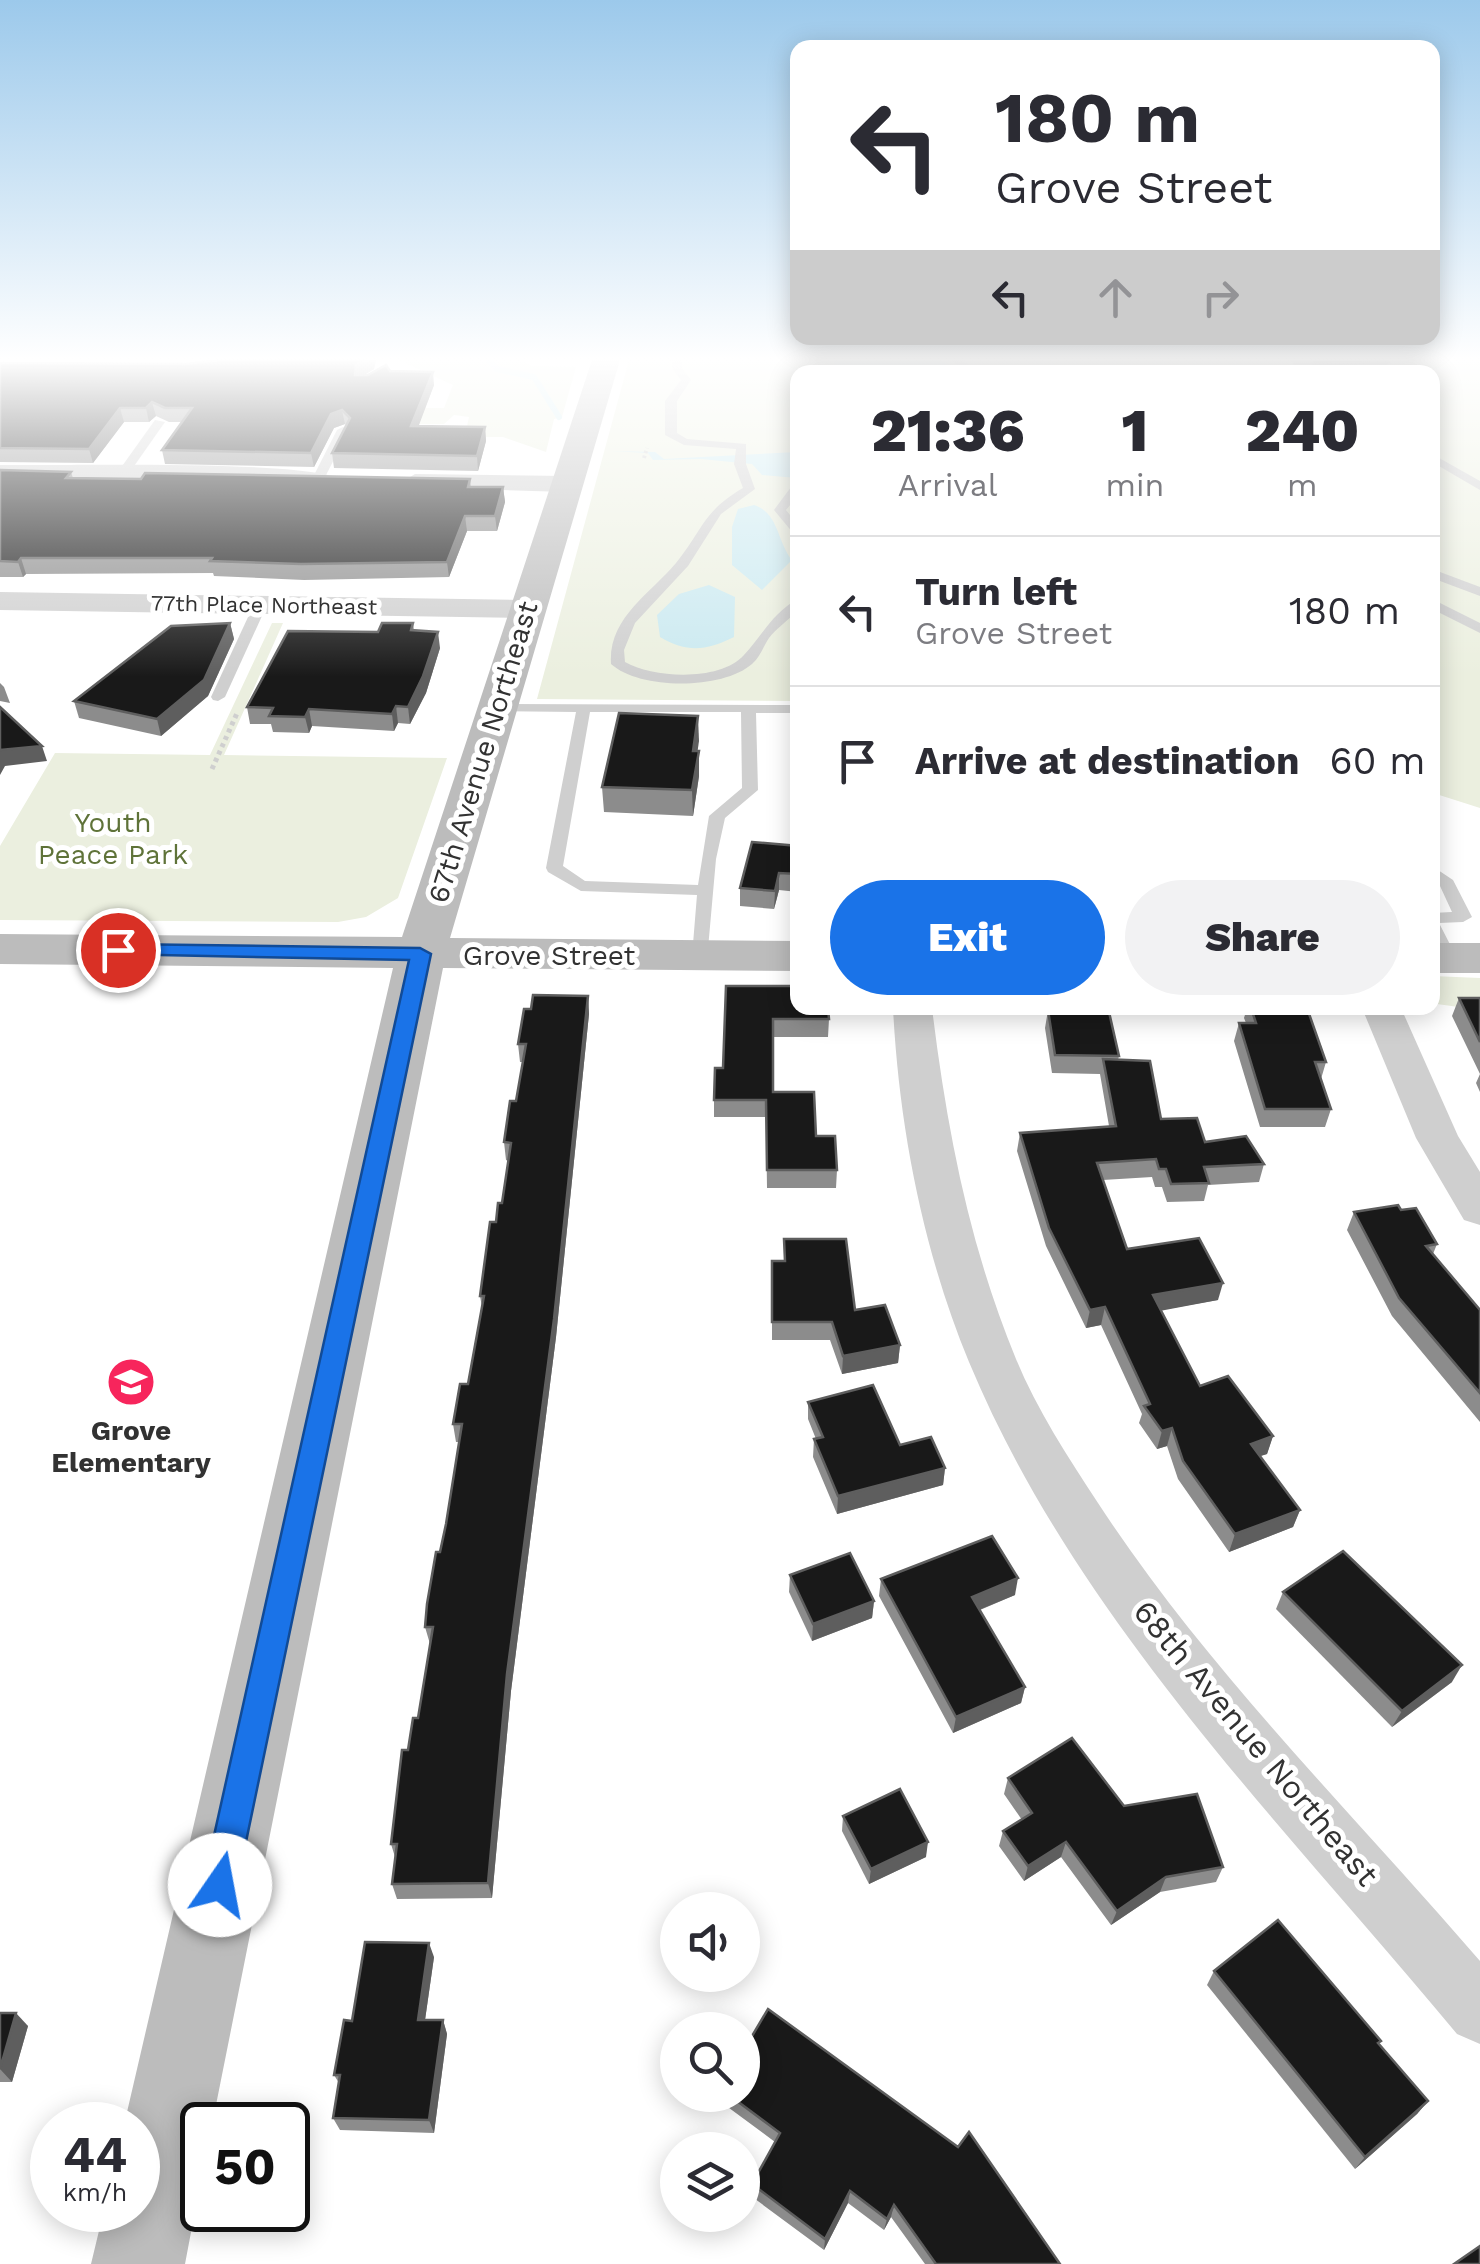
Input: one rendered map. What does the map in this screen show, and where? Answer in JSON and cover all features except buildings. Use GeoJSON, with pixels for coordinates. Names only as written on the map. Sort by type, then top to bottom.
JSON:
{"type":"FeatureCollection","features":[{"type":"Feature","properties":{"kind":"main road","name":"67th Avenue Northeast"},"geometry":{"type":"LineString","coordinates":[[138,2264],[420,954],[572,466]]}},
{"type":"Feature","properties":{"kind":"main road","name":"Grove Street"},"geometry":{"type":"LineString","coordinates":[[0,948],[790,956]]}},
{"type":"Feature","properties":{"kind":"street"},"geometry":{"type":"LineString","coordinates":[[0,473],[270,475],[355,481]]}},
{"type":"Feature","properties":{"kind":"street"},"geometry":{"type":"LineString","coordinates":[[393,482],[566,484]]}},
{"type":"Feature","properties":{"kind":"street","name":"77th Place Northeast"},"geometry":{"type":"LineString","coordinates":[[0,601],[528,609]]}},
{"type":"Feature","properties":{"kind":"street","name":"68th Avenue Northeast"},"geometry":{"type":"LineString","coordinates":[[913,1015],[924,1110],[954,1254],[994,1363],[1048,1472],[1167,1644],[1480,2011]]}},
{"type":"Feature","properties":{"kind":"street"},"geometry":{"type":"LineString","coordinates":[[1384,1015],[1438,1138],[1480,1209]]}},
{"type":"Feature","properties":{"kind":"lane"},"geometry":{"type":"LineString","coordinates":[[121,476],[128,466]]}},
{"type":"Feature","properties":{"kind":"lane"},"geometry":{"type":"LineString","coordinates":[[316,481],[324,466]]}},
{"type":"Feature","properties":{"kind":"lane"},"geometry":{"type":"LineString","coordinates":[[743,466],[750,489],[714,514],[685,561],[637,612],[619,643],[618,664],[646,678],[690,677],[730,669],[745,662],[790,610]]}},
{"type":"Feature","properties":{"kind":"lane"},"geometry":{"type":"LineString","coordinates":[[1447,466],[1480,486]]}},
{"type":"Feature","properties":{"kind":"lane"},"geometry":{"type":"LineString","coordinates":[[790,497],[780,510],[790,524]]}},
{"type":"Feature","properties":{"kind":"lane"},"geometry":{"type":"LineString","coordinates":[[1440,576],[1480,592]]}},
{"type":"Feature","properties":{"kind":"lane"},"geometry":{"type":"LineString","coordinates":[[218,698],[260,605]]}},
{"type":"Feature","properties":{"kind":"lane"},"geometry":{"type":"LineString","coordinates":[[1440,607],[1480,629]]}},
{"type":"Feature","properties":{"kind":"lane"},"geometry":{"type":"LineString","coordinates":[[584,707],[554,868],[581,886],[706,890]]}},
{"type":"Feature","properties":{"kind":"lane"},"geometry":{"type":"LineString","coordinates":[[496,708],[790,708]]}},
{"type":"Feature","properties":{"kind":"lane"},"geometry":{"type":"LineString","coordinates":[[701,956],[717,816],[750,790],[748,708]]}},
{"type":"Feature","properties":{"kind":"lane"},"geometry":{"type":"LineString","coordinates":[[1440,878],[1463,917],[1445,944]]}},
{"type":"Feature","properties":{"kind":"green space"},"geometry":{"type":"Polygon","coordinates":[[[600,466],[790,466],[790,701],[537,699],[600,466]]]}},
{"type":"Feature","properties":{"kind":"green space"},"geometry":{"type":"Polygon","coordinates":[[[1440,466],[1480,466],[1480,808],[1440,795],[1440,466]]]}},
{"type":"Feature","properties":{"kind":"green space","name":"Youth Peace Park"},"geometry":{"type":"Polygon","coordinates":[[[272,623],[283,623],[224,755],[447,758],[398,898],[366,917],[338,922],[0,920],[0,846],[55,753],[210,755],[272,623]]]}},
{"type":"Feature","properties":{"kind":"green space"},"geometry":{"type":"Polygon","coordinates":[[[1440,976],[1480,978],[1480,1010],[1440,1004],[1440,976]]]}},
{"type":"Feature","properties":{"kind":"water"},"geometry":{"type":"Polygon","coordinates":[[[754,466],[790,466],[790,477],[762,475],[754,466]]]}},
{"type":"Feature","properties":{"kind":"water"},"geometry":{"type":"Polygon","coordinates":[[[754,505],[768,514],[790,557],[790,562],[762,590],[732,565],[732,527],[738,509],[754,505]]]}},
{"type":"Feature","properties":{"kind":"water"},"geometry":{"type":"Polygon","coordinates":[[[709,585],[735,597],[734,637],[697,648],[679,646],[660,637],[657,615],[679,594],[709,585]]]}},
{"type":"Feature","properties":{"kind":"place","name":"Grove Elementary"},"geometry":{"type":"Point","coordinates":[131,1382]}},
{"type":"Feature","properties":{"kind":"route"},"geometry":{"type":"LineString","coordinates":[[118,950],[420,954],[220,1885]]}}]}
